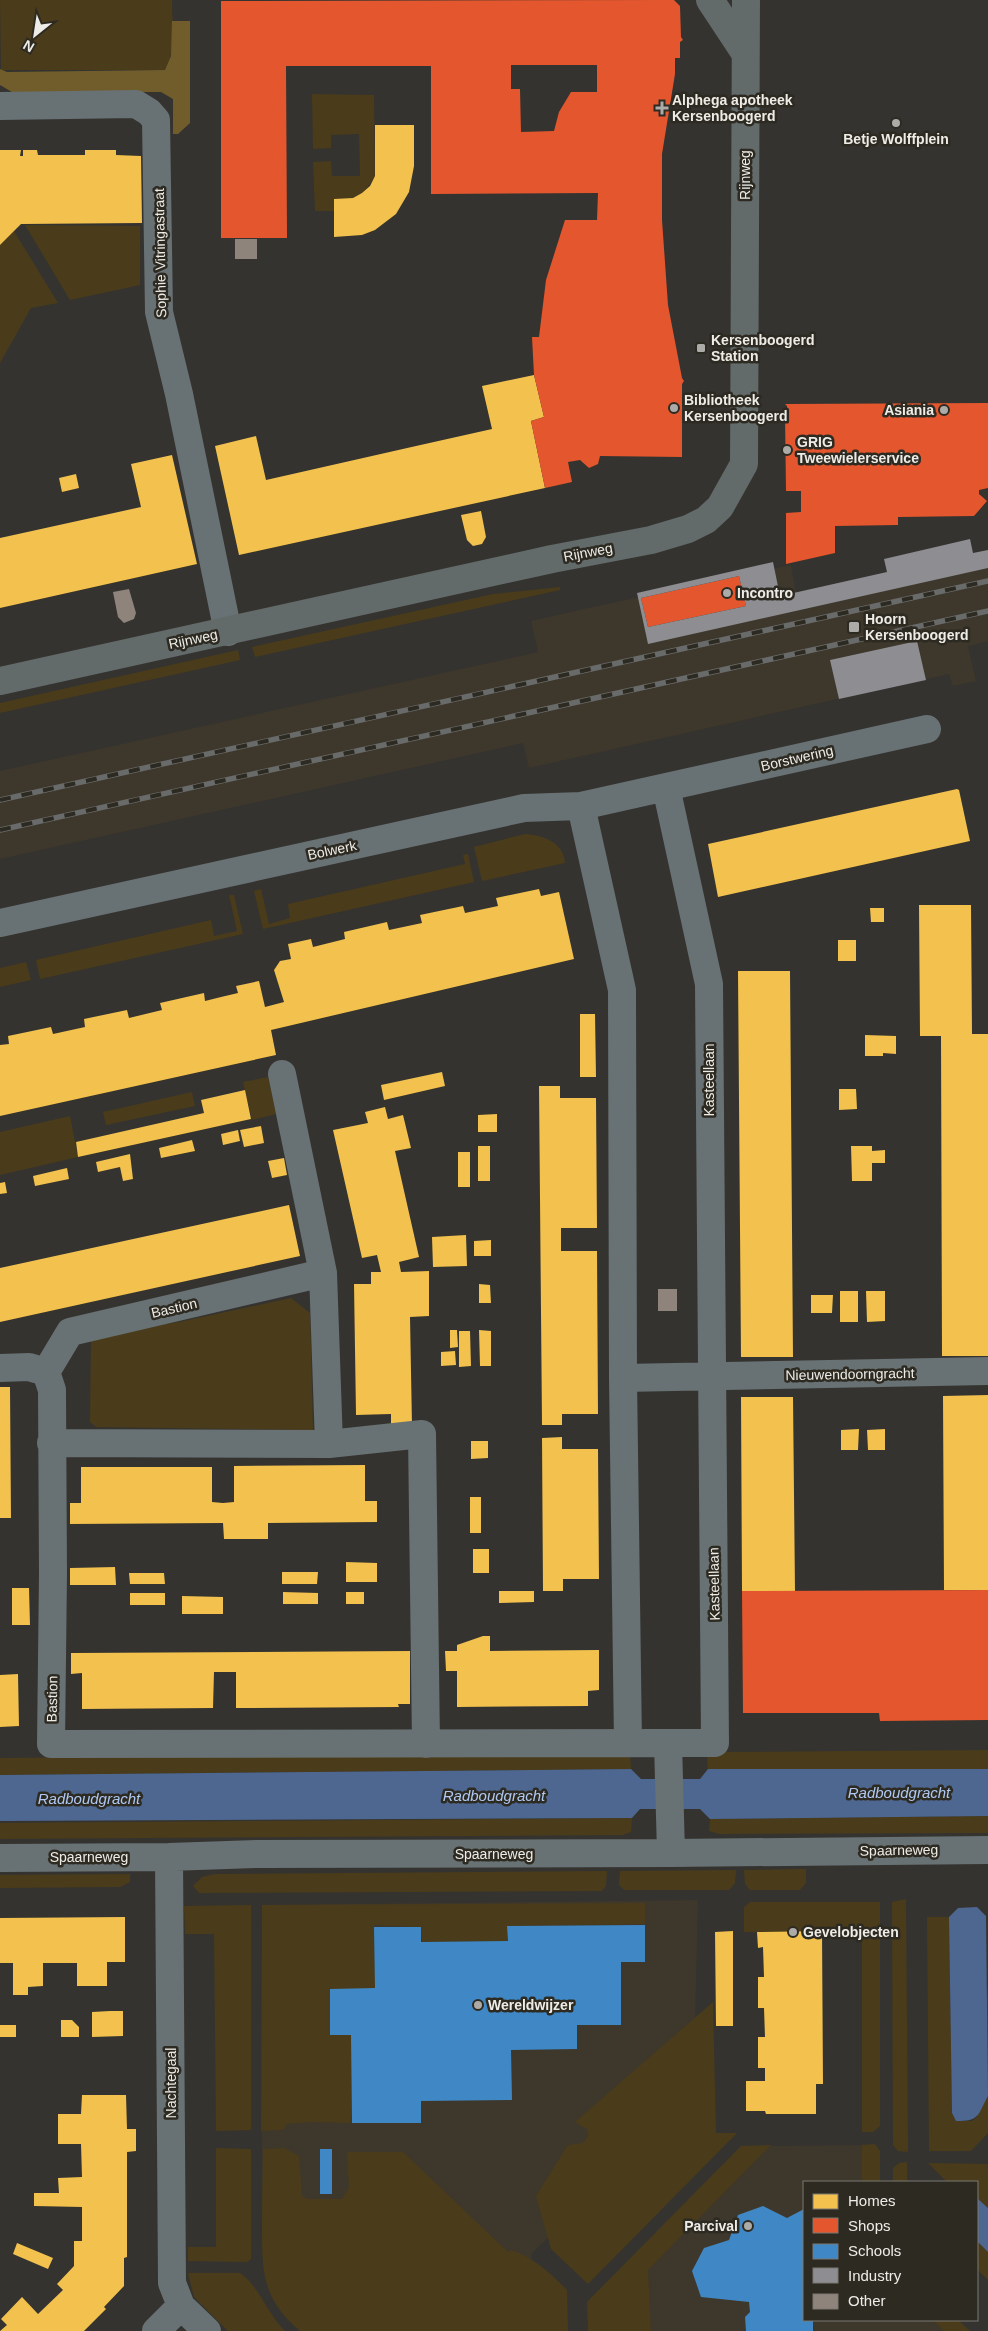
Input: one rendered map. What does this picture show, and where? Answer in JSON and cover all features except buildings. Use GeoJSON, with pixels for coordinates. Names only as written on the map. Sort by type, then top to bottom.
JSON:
{"type":"FeatureCollection","features":[{"type":"Feature","properties":{"kind":"street"},"geometry":{"type":"LineString","coordinates":[[710,0],[745,53]]}},
{"type":"Feature","properties":{"kind":"street","name":"Rijnweg"},"geometry":{"type":"LineString","coordinates":[[0,681],[228,632],[552,558],[651,540],[694,526],[706,520],[720,507],[744,464],[746,0]]}},
{"type":"Feature","properties":{"kind":"street","name":"Sophie Vitringastraat"},"geometry":{"type":"LineString","coordinates":[[0,106],[136,104],[149,112],[156,120],[159,312],[179,394],[228,632]]}},
{"type":"Feature","properties":{"kind":"street","name":"Borstwering"},"geometry":{"type":"LineString","coordinates":[[666,787],[927,729]]}},
{"type":"Feature","properties":{"kind":"street","name":"Bolwerk"},"geometry":{"type":"LineString","coordinates":[[0,923],[524,808],[581,806],[666,787]]}},
{"type":"Feature","properties":{"kind":"street","name":"Kasteellaan"},"geometry":{"type":"LineString","coordinates":[[666,787],[709,984],[715,1743],[668,1742]]}},
{"type":"Feature","properties":{"kind":"street"},"geometry":{"type":"LineString","coordinates":[[581,806],[622,990],[623,1378],[628,1743]]}},
{"type":"Feature","properties":{"kind":"street"},"geometry":{"type":"LineString","coordinates":[[282,1074],[323,1273],[329,1444]]}},
{"type":"Feature","properties":{"kind":"street","name":"Bastion"},"geometry":{"type":"LineString","coordinates":[[323,1273],[70,1332],[46,1372],[52,1390],[53,1573],[51,1744],[426,1744]]}},
{"type":"Feature","properties":{"kind":"street"},"geometry":{"type":"LineString","coordinates":[[0,1368],[29,1367],[46,1372]]}},
{"type":"Feature","properties":{"kind":"street","name":"Nieuwendoorngracht"},"geometry":{"type":"LineString","coordinates":[[712,1376],[988,1371]]}},
{"type":"Feature","properties":{"kind":"street"},"geometry":{"type":"LineString","coordinates":[[623,1378],[712,1376]]}},
{"type":"Feature","properties":{"kind":"street"},"geometry":{"type":"LineString","coordinates":[[52,1443],[329,1444],[422,1434],[426,1744],[668,1742],[672,1853]]}},
{"type":"Feature","properties":{"kind":"street","name":"Spaarneweg"},"geometry":{"type":"LineString","coordinates":[[0,1858],[169,1857],[257,1854],[988,1850]]}},
{"type":"Feature","properties":{"kind":"street","name":"Nachtegaal"},"geometry":{"type":"LineString","coordinates":[[169,1857],[172,2283],[181,2306],[207,2331]]}},
{"type":"Feature","properties":{"kind":"street"},"geometry":{"type":"LineString","coordinates":[[156,2331],[181,2306]]}},
{"type":"Feature","properties":{"kind":"shaded area"},"geometry":{"type":"Polygon","coordinates":[[[0,0],[172,0],[173,36],[171,55],[165,70],[1,70],[0,0]]]}},
{"type":"Feature","properties":{"kind":"shaded area"},"geometry":{"type":"Polygon","coordinates":[[[172,21],[190,21],[190,123],[178,134],[173,134],[173,99],[161,92],[12,92],[0,85],[0,69],[7,72],[165,70],[171,56],[172,21]]]}},
{"type":"Feature","properties":{"kind":"shaded area"},"geometry":{"type":"Polygon","coordinates":[[[312,94],[374,95],[375,177],[363,193],[351,199],[334,199],[334,211],[315,211],[313,162],[331,161],[332,176],[360,176],[359,134],[331,135],[331,148],[313,149],[312,94]]]}},
{"type":"Feature","properties":{"kind":"shaded area"},"geometry":{"type":"Polygon","coordinates":[[[25,225],[140,226],[140,285],[70,300],[25,225]]]}},
{"type":"Feature","properties":{"kind":"shaded area"},"geometry":{"type":"Polygon","coordinates":[[[14,231],[58,303],[31,308],[0,363],[0,245],[14,231]]]}},
{"type":"Feature","properties":{"kind":"shaded area"},"geometry":{"type":"Polygon","coordinates":[[[988,553],[988,641],[968,646],[976,681],[953,686],[949,674],[529,768],[523,743],[0,859],[0,771],[538,652],[531,621],[583,609],[791,565],[796,594],[988,553]]]}},
{"type":"Feature","properties":{"kind":"shaded area"},"geometry":{"type":"Polygon","coordinates":[[[560,587],[560,590],[255,657],[252,647],[493,594],[560,587]]]}},
{"type":"Feature","properties":{"kind":"shaded area"},"geometry":{"type":"Polygon","coordinates":[[[238,650],[240,660],[0,713],[0,703],[238,650]]]}},
{"type":"Feature","properties":{"kind":"shaded area"},"geometry":{"type":"Polygon","coordinates":[[[525,834],[551,841],[561,850],[565,863],[482,881],[474,847],[525,834]]]}},
{"type":"Feature","properties":{"kind":"shaded area"},"geometry":{"type":"Polygon","coordinates":[[[468,854],[474,882],[263,929],[254,891],[261,889],[269,924],[290,918],[288,904],[465,864],[463,855],[468,854]]]}},
{"type":"Feature","properties":{"kind":"shaded area"},"geometry":{"type":"Polygon","coordinates":[[[229,895],[234,895],[243,934],[40,979],[36,960],[211,920],[214,936],[237,931],[229,895]]]}},
{"type":"Feature","properties":{"kind":"shaded area"},"geometry":{"type":"Polygon","coordinates":[[[26,962],[31,980],[0,987],[0,968],[26,962]]]}},
{"type":"Feature","properties":{"kind":"shaded area"},"geometry":{"type":"Polygon","coordinates":[[[268,1077],[276,1114],[252,1120],[243,1082],[268,1077]]]}},
{"type":"Feature","properties":{"kind":"shaded area"},"geometry":{"type":"Polygon","coordinates":[[[192,1092],[195,1106],[106,1125],[103,1112],[192,1092]]]}},
{"type":"Feature","properties":{"kind":"shaded area"},"geometry":{"type":"Polygon","coordinates":[[[70,1116],[78,1157],[0,1175],[0,1132],[70,1116]]]}},
{"type":"Feature","properties":{"kind":"shaded area"},"geometry":{"type":"Polygon","coordinates":[[[291,1298],[310,1313],[313,1430],[96,1427],[90,1422],[91,1336],[179,1322],[291,1298]]]}},
{"type":"Feature","properties":{"kind":"shaded area"},"geometry":{"type":"Polygon","coordinates":[[[988,1750],[988,1769],[708,1769],[707,1756],[717,1752],[988,1750]]]}},
{"type":"Feature","properties":{"kind":"shaded area"},"geometry":{"type":"Polygon","coordinates":[[[550,1753],[630,1754],[631,1769],[0,1775],[0,1758],[550,1753]]]}},
{"type":"Feature","properties":{"kind":"shaded area"},"geometry":{"type":"Polygon","coordinates":[[[988,1816],[988,1833],[719,1834],[709,1831],[710,1819],[988,1816]]]}},
{"type":"Feature","properties":{"kind":"shaded area"},"geometry":{"type":"Polygon","coordinates":[[[632,1818],[631,1832],[623,1835],[0,1839],[0,1823],[632,1818]]]}},
{"type":"Feature","properties":{"kind":"shaded area"},"geometry":{"type":"Polygon","coordinates":[[[806,1869],[806,1883],[800,1890],[750,1890],[745,1884],[744,1870],[806,1869]]]}},
{"type":"Feature","properties":{"kind":"shaded area"},"geometry":{"type":"Polygon","coordinates":[[[736,1870],[735,1883],[729,1890],[624,1890],[619,1885],[620,1871],[736,1870]]]}},
{"type":"Feature","properties":{"kind":"shaded area"},"geometry":{"type":"Polygon","coordinates":[[[607,1871],[606,1886],[602,1891],[199,1893],[193,1886],[202,1877],[215,1874],[607,1871]]]}},
{"type":"Feature","properties":{"kind":"shaded area"},"geometry":{"type":"Polygon","coordinates":[[[130,1874],[130,1882],[120,1887],[0,1888],[0,1875],[130,1874]]]}},
{"type":"Feature","properties":{"kind":"shaded area"},"geometry":{"type":"Polygon","coordinates":[[[906,1899],[908,2152],[898,2151],[893,2145],[892,1902],[906,1899]]]}},
{"type":"Feature","properties":{"kind":"shaded area","name":"Wereldwijzer"},"geometry":{"type":"Polygon","coordinates":[[[698,1900],[693,2104],[532,2253],[528,2288],[262,2231],[262,1905],[698,1900]]]}},
{"type":"Feature","properties":{"kind":"shaded area"},"geometry":{"type":"Polygon","coordinates":[[[750,1902],[880,1902],[880,2126],[873,2132],[862,2132],[862,1932],[744,1932],[744,1907],[750,1902]]]}},
{"type":"Feature","properties":{"kind":"shaded area"},"geometry":{"type":"Polygon","coordinates":[[[645,1903],[645,1924],[508,1926],[507,1941],[422,1942],[421,1927],[374,1925],[375,1989],[330,1989],[330,2035],[351,2035],[351,2123],[314,2122],[287,2124],[283,2130],[261,2131],[262,1905],[645,1903]]]}},
{"type":"Feature","properties":{"kind":"shaded area"},"geometry":{"type":"Polygon","coordinates":[[[251,1905],[251,2130],[216,2131],[214,1934],[185,1934],[184,1906],[251,1905]]]}},
{"type":"Feature","properties":{"kind":"shaded area"},"geometry":{"type":"Polygon","coordinates":[[[927,1917],[949,1917],[952,2113],[956,2121],[972,2121],[977,2117],[988,1984],[988,2133],[971,2151],[929,2151],[927,1917]]]}},
{"type":"Feature","properties":{"kind":"shaded area"},"geometry":{"type":"Polygon","coordinates":[[[713,2002],[716,2133],[737,2133],[588,2284],[551,2249],[536,2196],[568,2145],[583,2143],[588,2136],[587,2129],[575,2122],[713,2002]]]}},
{"type":"Feature","properties":{"kind":"shaded area"},"geometry":{"type":"Polygon","coordinates":[[[875,2144],[880,2151],[880,2181],[862,2181],[862,2145],[875,2144]]]}},
{"type":"Feature","properties":{"kind":"shaded area"},"geometry":{"type":"Polygon","coordinates":[[[771,2145],[648,2270],[651,2331],[588,2331],[587,2302],[741,2146],[771,2145]]]}},
{"type":"Feature","properties":{"kind":"shaded area","name":"Parcival"},"geometry":{"type":"Polygon","coordinates":[[[862,2145],[862,2181],[803,2181],[803,2321],[934,2321],[944,2331],[651,2331],[647,2270],[770,2146],[862,2145]]]}},
{"type":"Feature","properties":{"kind":"shaded area"},"geometry":{"type":"Polygon","coordinates":[[[216,2148],[251,2149],[251,2259],[247,2262],[188,2261],[188,2247],[216,2247],[216,2148]]]}},
{"type":"Feature","properties":{"kind":"shaded area"},"geometry":{"type":"Polygon","coordinates":[[[284,2148],[299,2156],[302,2196],[308,2199],[342,2199],[349,2187],[347,2152],[403,2152],[508,2252],[511,2250],[520,2253],[535,2262],[567,2290],[568,2331],[300,2331],[287,2319],[271,2295],[266,2282],[262,2255],[263,2149],[284,2148]]]}},
{"type":"Feature","properties":{"kind":"shaded area"},"geometry":{"type":"Polygon","coordinates":[[[907,2162],[907,2181],[893,2181],[893,2168],[899,2163],[907,2162]]]}},
{"type":"Feature","properties":{"kind":"shaded area"},"geometry":{"type":"Polygon","coordinates":[[[928,2163],[988,2164],[988,2208],[978,2199],[978,2181],[946,2181],[928,2163]]]}},
{"type":"Feature","properties":{"kind":"shaded area"},"geometry":{"type":"Polygon","coordinates":[[[978,2242],[988,2252],[988,2280],[978,2270],[978,2242]]]}},
{"type":"Feature","properties":{"kind":"shaded area"},"geometry":{"type":"Polygon","coordinates":[[[188,2273],[240,2273],[253,2285],[285,2331],[228,2331],[194,2297],[188,2273]]]}},
{"type":"Feature","properties":{"kind":"shaded area"},"geometry":{"type":"Polygon","coordinates":[[[934,2321],[959,2321],[970,2331],[944,2331],[934,2321]]]}},
{"type":"Feature","properties":{"kind":"water","name":"Radboudgracht"},"geometry":{"type":"Polygon","coordinates":[[[631,1769],[641,1779],[700,1779],[708,1769],[988,1769],[988,1816],[710,1819],[700,1809],[640,1809],[632,1818],[0,1821],[0,1775],[631,1769]]]}},
{"type":"Feature","properties":{"kind":"water"},"geometry":{"type":"Polygon","coordinates":[[[977,1907],[986,1916],[988,2096],[977,2116],[970,2120],[956,2121],[952,2113],[949,1917],[958,1908],[977,1907]]]}},
{"type":"Feature","properties":{"kind":"water"},"geometry":{"type":"Polygon","coordinates":[[[978,2199],[988,2208],[988,2252],[978,2242],[978,2199]]]}},
{"type":"Feature","properties":{"kind":"railway"},"geometry":{"type":"LineString","coordinates":[[0,800],[988,581]]}},
{"type":"Feature","properties":{"kind":"railway"},"geometry":{"type":"LineString","coordinates":[[0,830],[988,611]]}},
{"type":"Feature","properties":{"kind":"place","name":"Alphega apotheek Kersenboogerd"},"geometry":{"type":"Point","coordinates":[662,108]}},
{"type":"Feature","properties":{"kind":"place","name":"Betje Wolffplein"},"geometry":{"type":"Point","coordinates":[896,123]}},
{"type":"Feature","properties":{"kind":"place","name":"Kersenboogerd Station"},"geometry":{"type":"Point","coordinates":[701,348]}},
{"type":"Feature","properties":{"kind":"place","name":"Bibliotheek Kersenboogerd"},"geometry":{"type":"Point","coordinates":[674,408]}},
{"type":"Feature","properties":{"kind":"place","name":"Asiania"},"geometry":{"type":"Point","coordinates":[944,410]}},
{"type":"Feature","properties":{"kind":"place","name":"GRIG Tweewielerservice"},"geometry":{"type":"Point","coordinates":[787,450]}},
{"type":"Feature","properties":{"kind":"place","name":"Incontro"},"geometry":{"type":"Point","coordinates":[727,593]}},
{"type":"Feature","properties":{"kind":"place","name":"Hoorn Kersenboogerd"},"geometry":{"type":"Point","coordinates":[854,627]}},
{"type":"Feature","properties":{"kind":"place","name":"Gevelobjecten"},"geometry":{"type":"Point","coordinates":[793,1932]}},
{"type":"Feature","properties":{"kind":"place","name":"Wereldwijzer"},"geometry":{"type":"Point","coordinates":[478,2005]}},
{"type":"Feature","properties":{"kind":"place","name":"Parcival"},"geometry":{"type":"Point","coordinates":[748,2226]}}]}
